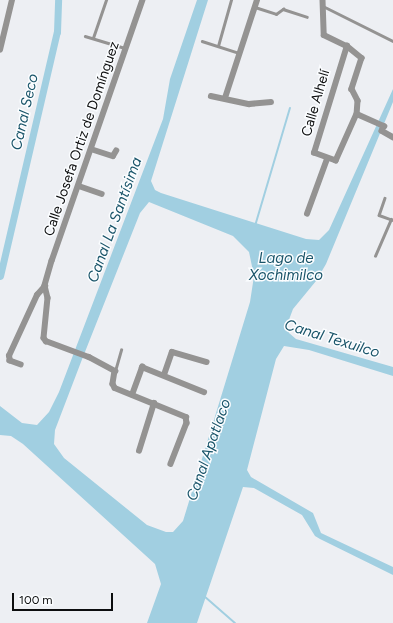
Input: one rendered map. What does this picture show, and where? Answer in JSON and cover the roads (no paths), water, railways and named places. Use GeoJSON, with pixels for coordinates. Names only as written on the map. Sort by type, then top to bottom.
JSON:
{"type":"FeatureCollection","features":[{"type":"Feature","properties":{"kind":"street"},"geometry":{"type":"LineString","coordinates":[[0,50],[12,0]]}},
{"type":"Feature","properties":{"kind":"street","name":"Calle Josefa Ortiz de Domínguez"},"geometry":{"type":"LineString","coordinates":[[45,286],[143,0]]}},
{"type":"Feature","properties":{"kind":"street"},"geometry":{"type":"LineString","coordinates":[[225,98],[241,54],[257,0]]}},
{"type":"Feature","properties":{"kind":"street"},"geometry":{"type":"LineString","coordinates":[[307,214],[328,159],[336,161],[357,114],[358,100],[352,89],[362,58],[347,46],[324,35],[323,3]]}},
{"type":"Feature","properties":{"kind":"street","name":"Calle Alhelí"},"geometry":{"type":"LineString","coordinates":[[328,159],[314,153],[347,46]]}},
{"type":"Feature","properties":{"kind":"street"},"geometry":{"type":"LineString","coordinates":[[211,96],[249,104],[271,102]]}},
{"type":"Feature","properties":{"kind":"street"},"geometry":{"type":"LineString","coordinates":[[357,114],[383,126],[382,131],[393,137]]}},
{"type":"Feature","properties":{"kind":"street"},"geometry":{"type":"LineString","coordinates":[[91,149],[114,156],[116,151]]}},
{"type":"Feature","properties":{"kind":"street"},"geometry":{"type":"LineString","coordinates":[[79,186],[102,194]]}},
{"type":"Feature","properties":{"kind":"street"},"geometry":{"type":"LineString","coordinates":[[45,286],[48,298],[45,334],[46,341],[89,357],[115,371],[113,386],[186,417],[187,419],[171,464]]}},
{"type":"Feature","properties":{"kind":"street"},"geometry":{"type":"LineString","coordinates":[[21,365],[10,361],[9,356],[38,295],[45,286]]}},
{"type":"Feature","properties":{"kind":"street"},"geometry":{"type":"LineString","coordinates":[[164,375],[172,352],[207,362]]}},
{"type":"Feature","properties":{"kind":"street"},"geometry":{"type":"LineString","coordinates":[[132,395],[141,368],[164,375],[204,392]]}},
{"type":"Feature","properties":{"kind":"street"},"geometry":{"type":"LineString","coordinates":[[139,451],[154,403]]}},
{"type":"Feature","properties":{"kind":"lane"},"geometry":{"type":"LineString","coordinates":[[93,38],[106,0]]}},
{"type":"Feature","properties":{"kind":"lane"},"geometry":{"type":"LineString","coordinates":[[218,46],[231,0]]}},
{"type":"Feature","properties":{"kind":"lane"},"geometry":{"type":"LineString","coordinates":[[323,3],[393,42]]}},
{"type":"Feature","properties":{"kind":"lane"},"geometry":{"type":"LineString","coordinates":[[255,6],[276,14],[283,9],[307,17]]}},
{"type":"Feature","properties":{"kind":"lane"},"geometry":{"type":"LineString","coordinates":[[85,36],[126,48]]}},
{"type":"Feature","properties":{"kind":"lane"},"geometry":{"type":"LineString","coordinates":[[202,41],[241,54]]}},
{"type":"Feature","properties":{"kind":"lane"},"geometry":{"type":"LineString","coordinates":[[374,256],[392,219],[379,215],[385,198]]}},
{"type":"Feature","properties":{"kind":"lane"},"geometry":{"type":"LineString","coordinates":[[115,371],[121,350]]}},
{"type":"Feature","properties":{"kind":"water","name":"Lago de Xochimilco"},"geometry":{"type":"Polygon","coordinates":[[[197,0],[208,0],[151,181],[155,190],[306,239],[319,240],[329,230],[393,89],[393,102],[326,264],[316,281],[293,309],[287,325],[289,333],[296,339],[393,367],[393,376],[309,350],[284,346],[276,359],[247,470],[251,477],[313,513],[321,533],[393,567],[393,575],[320,539],[315,536],[302,515],[254,488],[243,487],[197,623],[147,623],[161,584],[155,564],[23,444],[11,436],[0,435],[0,406],[22,423],[37,425],[49,412],[59,392],[163,119],[170,79],[197,0]],[[149,202],[140,213],[55,430],[54,444],[64,458],[147,525],[166,532],[173,532],[183,521],[250,302],[254,276],[249,252],[233,236],[149,202]]]}},
{"type":"Feature","properties":{"kind":"waterway","name":"Canal Seco"},"geometry":{"type":"LineString","coordinates":[[0,276],[57,32],[58,0]]}},
{"type":"Feature","properties":{"kind":"waterway"},"geometry":{"type":"LineString","coordinates":[[255,226],[290,108]]}},
{"type":"Feature","properties":{"kind":"waterway"},"geometry":{"type":"LineString","coordinates":[[204,596],[235,623]]}},
{"type":"Feature","properties":{"kind":"water label","name":"Canal La Santísima"},"geometry":{"type":"Point","coordinates":[115,220]}},
{"type":"Feature","properties":{"kind":"water label","name":"Canal Texuilco"},"geometry":{"type":"Point","coordinates":[332,339]}},
{"type":"Feature","properties":{"kind":"water label","name":"Canal Apatlaco"},"geometry":{"type":"Point","coordinates":[209,450]}}]}
